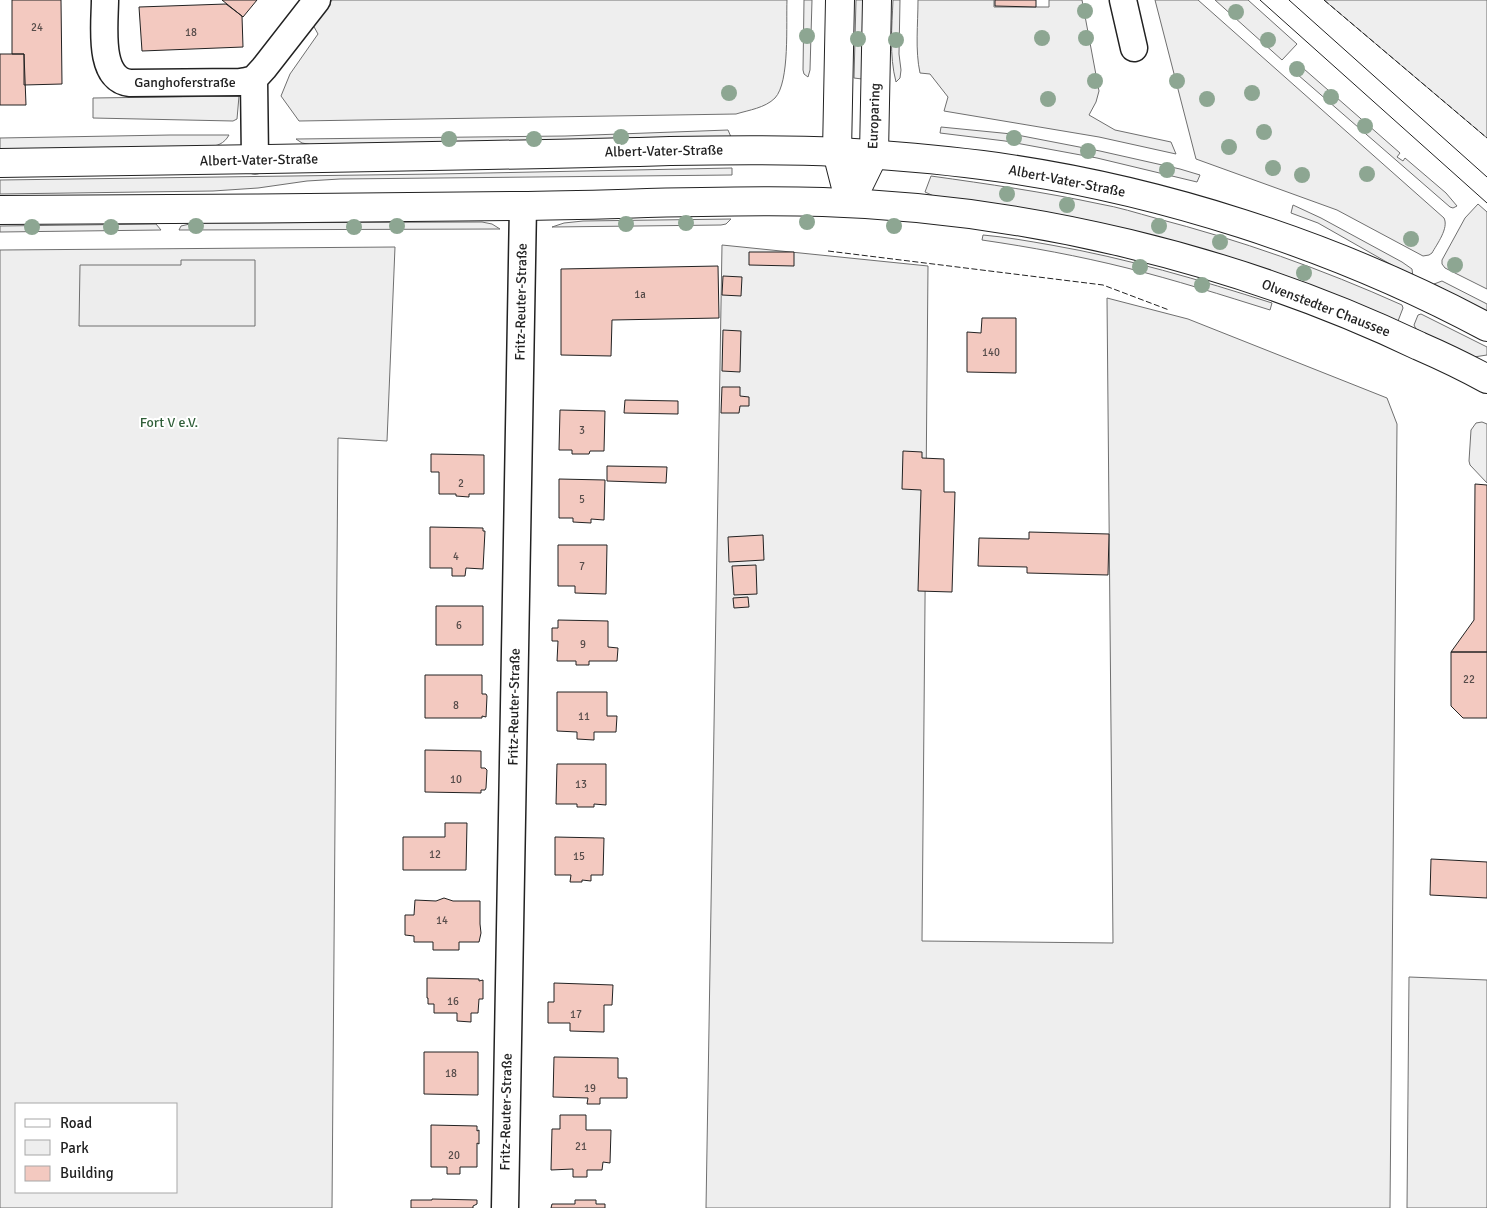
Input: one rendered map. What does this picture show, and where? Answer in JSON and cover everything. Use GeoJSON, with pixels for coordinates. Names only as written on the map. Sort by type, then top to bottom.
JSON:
{"type":"FeatureCollection","features":[{"type":"Feature","properties":{"kind":"main road"},"geometry":{"type":"LineString","coordinates":[[0,210],[523,206],[744,200],[850,203],[837,152],[840,0]]}},
{"type":"Feature","properties":{"kind":"main road","name":"Europaring"},"geometry":{"type":"LineString","coordinates":[[850,203],[874,154],[877,0]]}},
{"type":"Feature","properties":{"kind":"main road","name":"Albert-Vater-Straße"},"geometry":{"type":"LineString","coordinates":[[0,163],[790,150],[874,154],[986,165],[1079,182],[1195,210],[1277,236],[1316,250],[1419,293],[1487,327]]}},
{"type":"Feature","properties":{"kind":"main road","name":"Olvenstedter Chaussee"},"geometry":{"type":"LineString","coordinates":[[850,203],[946,211],[1020,222],[1088,235],[1160,252],[1230,272],[1330,307],[1400,336],[1487,379]]}},
{"type":"Feature","properties":{"kind":"street","name":"Ganghoferstraße"},"geometry":{"type":"LineString","coordinates":[[106,0],[105,51],[112,73],[122,81],[130,83],[246,82],[254,78],[255,160]]}},
{"type":"Feature","properties":{"kind":"street"},"geometry":{"type":"LineString","coordinates":[[254,78],[317,0]]}},
{"type":"Feature","properties":{"kind":"street"},"geometry":{"type":"LineString","coordinates":[[1123,0],[1134,48]]}},
{"type":"Feature","properties":{"kind":"street","name":"Fritz-Reuter-Straße"},"geometry":{"type":"LineString","coordinates":[[505,1208],[523,206]]}},
{"type":"Feature","properties":{"kind":"green space"},"geometry":{"type":"Polygon","coordinates":[[[332,0],[787,0],[786,52],[783,79],[780,90],[775,98],[767,104],[736,114],[299,121],[281,96],[290,74],[318,34],[313,25],[332,0]]]}},
{"type":"Feature","properties":{"kind":"green space"},"geometry":{"type":"Polygon","coordinates":[[[804,0],[812,0],[810,70],[808,77],[804,74],[803,70],[804,0]]]}},
{"type":"Feature","properties":{"kind":"green space"},"geometry":{"type":"Polygon","coordinates":[[[856,0],[863,0],[862,79],[854,78],[856,0]]]}},
{"type":"Feature","properties":{"kind":"green space"},"geometry":{"type":"Polygon","coordinates":[[[893,0],[900,0],[899,54],[901,70],[900,78],[896,82],[892,51],[893,0]]]}},
{"type":"Feature","properties":{"kind":"green space"},"geometry":{"type":"Polygon","coordinates":[[[918,0],[994,0],[994,7],[1049,7],[1049,0],[1082,0],[1099,91],[1089,115],[1115,130],[1171,142],[1176,154],[1099,137],[944,111],[948,97],[930,74],[920,73],[917,46],[918,0]]]}},
{"type":"Feature","properties":{"kind":"green space"},"geometry":{"type":"Polygon","coordinates":[[[1155,0],[1198,0],[1444,218],[1444,231],[1432,253],[1423,256],[1337,210],[1196,159],[1155,0]]]}},
{"type":"Feature","properties":{"kind":"green space"},"geometry":{"type":"Polygon","coordinates":[[[1215,0],[1248,0],[1297,44],[1282,60],[1215,0]]]}},
{"type":"Feature","properties":{"kind":"green space"},"geometry":{"type":"Polygon","coordinates":[[[1324,0],[1487,0],[1487,138],[1324,0]]]}},
{"type":"Feature","properties":{"kind":"green space"},"geometry":{"type":"Polygon","coordinates":[[[1296,62],[1400,153],[1397,157],[1403,161],[1405,158],[1446,193],[1457,206],[1450,207],[1290,68],[1296,62]]]}},
{"type":"Feature","properties":{"kind":"green space"},"geometry":{"type":"Polygon","coordinates":[[[239,96],[237,119],[233,121],[93,118],[93,98],[239,96]]]}},
{"type":"Feature","properties":{"kind":"green space"},"geometry":{"type":"Polygon","coordinates":[[[941,127],[1012,134],[1100,151],[1200,175],[1197,182],[1097,158],[1005,141],[940,133],[941,127]]]}},
{"type":"Feature","properties":{"kind":"green space"},"geometry":{"type":"Polygon","coordinates":[[[728,130],[731,137],[313,145],[302,143],[296,139],[565,136],[728,130]]]}},
{"type":"Feature","properties":{"kind":"green space"},"geometry":{"type":"Polygon","coordinates":[[[229,135],[220,144],[208,147],[0,149],[0,138],[229,135]]]}},
{"type":"Feature","properties":{"kind":"green space"},"geometry":{"type":"Polygon","coordinates":[[[732,168],[732,175],[340,179],[213,191],[0,194],[0,180],[732,168]]]}},
{"type":"Feature","properties":{"kind":"green space"},"geometry":{"type":"Polygon","coordinates":[[[931,176],[1016,188],[1121,208],[1249,246],[1311,267],[1402,305],[1403,308],[1398,321],[1396,321],[1313,287],[1229,257],[1177,242],[1046,213],[988,203],[936,197],[925,192],[931,176]]]}},
{"type":"Feature","properties":{"kind":"green space"},"geometry":{"type":"Polygon","coordinates":[[[1478,204],[1487,212],[1487,289],[1445,268],[1442,264],[1442,260],[1465,218],[1478,204]]]}},
{"type":"Feature","properties":{"kind":"green space"},"geometry":{"type":"Polygon","coordinates":[[[1293,205],[1402,262],[1412,269],[1413,277],[1318,223],[1291,213],[1293,205]]]}},
{"type":"Feature","properties":{"kind":"green space"},"geometry":{"type":"Polygon","coordinates":[[[731,219],[726,224],[721,225],[552,227],[564,223],[583,221],[731,219]]]}},
{"type":"Feature","properties":{"kind":"green space"},"geometry":{"type":"Polygon","coordinates":[[[482,222],[492,224],[500,229],[179,230],[181,226],[194,223],[482,222]]]}},
{"type":"Feature","properties":{"kind":"green space"},"geometry":{"type":"Polygon","coordinates":[[[156,224],[161,230],[0,232],[0,226],[156,224]]]}},
{"type":"Feature","properties":{"kind":"green space"},"geometry":{"type":"Polygon","coordinates":[[[983,235],[1034,242],[1107,256],[1190,278],[1272,303],[1270,310],[1127,268],[1055,252],[982,240],[983,235]]]}},
{"type":"Feature","properties":{"kind":"green space"},"geometry":{"type":"Polygon","coordinates":[[[722,245],[928,266],[922,941],[1113,943],[1107,298],[1188,319],[1387,398],[1397,424],[1390,1208],[706,1208],[722,245]]]}},
{"type":"Feature","properties":{"kind":"green space","name":"Fort V e.V."},"geometry":{"type":"Polygon","coordinates":[[[395,247],[387,441],[338,438],[332,1208],[0,1208],[0,250],[395,247]]]}},
{"type":"Feature","properties":{"kind":"green space"},"geometry":{"type":"Polygon","coordinates":[[[1442,281],[1487,304],[1487,312],[1434,284],[1442,281]]]}},
{"type":"Feature","properties":{"kind":"green space"},"geometry":{"type":"Polygon","coordinates":[[[1421,314],[1487,347],[1487,355],[1474,357],[1416,329],[1414,325],[1418,315],[1421,314]]]}},
{"type":"Feature","properties":{"kind":"green space"},"geometry":{"type":"Polygon","coordinates":[[[1482,422],[1487,424],[1487,483],[1470,465],[1469,461],[1471,430],[1476,423],[1482,422]]]}},
{"type":"Feature","properties":{"kind":"green space"},"geometry":{"type":"Polygon","coordinates":[[[1409,977],[1487,980],[1487,1208],[1407,1208],[1409,977]]]}},
{"type":"Feature","properties":{"kind":"shaded area"},"geometry":{"type":"Polygon","coordinates":[[[181,260],[255,260],[255,326],[79,326],[80,265],[181,265],[181,260]]]}},
{"type":"Feature","properties":{"kind":"building"},"geometry":{"type":"Polygon","coordinates":[[[12,0],[61,0],[62,84],[24,85],[24,54],[12,54],[12,0]]]}},
{"type":"Feature","properties":{"kind":"building"},"geometry":{"type":"Polygon","coordinates":[[[222,0],[257,0],[243,17],[222,0]]]}},
{"type":"Feature","properties":{"kind":"building"},"geometry":{"type":"Polygon","coordinates":[[[995,0],[1036,0],[1036,7],[995,6],[995,0]]]}},
{"type":"Feature","properties":{"kind":"building"},"geometry":{"type":"Polygon","coordinates":[[[226,4],[242,16],[243,47],[142,51],[139,7],[226,4]]]}},
{"type":"Feature","properties":{"kind":"building"},"geometry":{"type":"Polygon","coordinates":[[[0,54],[24,54],[26,105],[0,105],[0,54]]]}},
{"type":"Feature","properties":{"kind":"building"},"geometry":{"type":"Polygon","coordinates":[[[749,252],[794,252],[794,266],[749,265],[749,252]]]}},
{"type":"Feature","properties":{"kind":"building"},"geometry":{"type":"Polygon","coordinates":[[[718,266],[719,318],[612,320],[611,356],[561,355],[561,269],[718,266]]]}},
{"type":"Feature","properties":{"kind":"building"},"geometry":{"type":"Polygon","coordinates":[[[723,276],[742,277],[741,296],[722,295],[723,276]]]}},
{"type":"Feature","properties":{"kind":"building"},"geometry":{"type":"Polygon","coordinates":[[[982,318],[1016,318],[1016,373],[967,372],[967,332],[981,333],[982,318]]]}},
{"type":"Feature","properties":{"kind":"building"},"geometry":{"type":"Polygon","coordinates":[[[723,330],[741,331],[740,372],[722,371],[723,330]]]}},
{"type":"Feature","properties":{"kind":"building"},"geometry":{"type":"Polygon","coordinates":[[[722,387],[740,387],[740,396],[749,397],[749,406],[740,406],[739,413],[721,413],[722,387]]]}},
{"type":"Feature","properties":{"kind":"building"},"geometry":{"type":"Polygon","coordinates":[[[625,400],[678,401],[678,414],[624,413],[625,400]]]}},
{"type":"Feature","properties":{"kind":"building"},"geometry":{"type":"Polygon","coordinates":[[[560,410],[605,411],[604,451],[590,451],[589,454],[572,454],[572,450],[559,450],[560,410]]]}},
{"type":"Feature","properties":{"kind":"building"},"geometry":{"type":"Polygon","coordinates":[[[903,451],[922,452],[922,458],[944,459],[944,492],[955,492],[952,592],[918,591],[921,490],[902,489],[903,451]]]}},
{"type":"Feature","properties":{"kind":"building"},"geometry":{"type":"Polygon","coordinates":[[[431,454],[484,455],[484,494],[469,494],[469,497],[456,496],[456,494],[439,494],[439,472],[431,472],[431,454]]]}},
{"type":"Feature","properties":{"kind":"building"},"geometry":{"type":"Polygon","coordinates":[[[607,466],[667,467],[666,483],[607,481],[607,466]]]}},
{"type":"Feature","properties":{"kind":"building"},"geometry":{"type":"Polygon","coordinates":[[[559,479],[605,480],[604,520],[591,519],[591,523],[573,522],[573,518],[559,518],[559,479]]]}},
{"type":"Feature","properties":{"kind":"building"},"geometry":{"type":"Polygon","coordinates":[[[1475,484],[1487,485],[1487,652],[1451,652],[1474,620],[1475,484]]]}},
{"type":"Feature","properties":{"kind":"building"},"geometry":{"type":"Polygon","coordinates":[[[430,527],[483,528],[483,531],[485,531],[483,569],[466,568],[465,576],[452,576],[452,568],[430,568],[430,527]]]}},
{"type":"Feature","properties":{"kind":"building"},"geometry":{"type":"Polygon","coordinates":[[[1029,532],[1109,534],[1108,575],[1027,573],[1027,567],[978,566],[979,538],[1029,539],[1029,532]]]}},
{"type":"Feature","properties":{"kind":"building"},"geometry":{"type":"Polygon","coordinates":[[[763,535],[764,560],[729,562],[728,537],[763,535]]]}},
{"type":"Feature","properties":{"kind":"building"},"geometry":{"type":"Polygon","coordinates":[[[558,545],[607,545],[606,594],[575,593],[575,586],[558,586],[558,545]]]}},
{"type":"Feature","properties":{"kind":"building"},"geometry":{"type":"Polygon","coordinates":[[[756,565],[757,594],[734,595],[732,566],[756,565]]]}},
{"type":"Feature","properties":{"kind":"building"},"geometry":{"type":"Polygon","coordinates":[[[748,597],[749,607],[734,608],[733,598],[748,597]]]}},
{"type":"Feature","properties":{"kind":"building"},"geometry":{"type":"Polygon","coordinates":[[[436,606],[483,606],[483,645],[436,645],[436,606]]]}},
{"type":"Feature","properties":{"kind":"building"},"geometry":{"type":"Polygon","coordinates":[[[558,620],[608,621],[608,647],[618,648],[617,661],[589,661],[589,665],[576,665],[576,661],[557,661],[558,641],[552,641],[552,628],[558,628],[558,620]]]}},
{"type":"Feature","properties":{"kind":"building"},"geometry":{"type":"Polygon","coordinates":[[[1451,652],[1487,652],[1487,718],[1463,718],[1451,706],[1451,652]]]}},
{"type":"Feature","properties":{"kind":"building"},"geometry":{"type":"Polygon","coordinates":[[[425,675],[482,675],[482,694],[487,696],[486,717],[425,718],[425,675]]]}},
{"type":"Feature","properties":{"kind":"building"},"geometry":{"type":"Polygon","coordinates":[[[557,692],[607,692],[607,716],[617,716],[616,732],[594,732],[594,740],[577,739],[577,732],[557,731],[557,692]]]}},
{"type":"Feature","properties":{"kind":"building"},"geometry":{"type":"Polygon","coordinates":[[[425,750],[481,751],[481,768],[487,770],[485,790],[481,790],[481,793],[425,792],[425,750]]]}},
{"type":"Feature","properties":{"kind":"building"},"geometry":{"type":"Polygon","coordinates":[[[557,764],[606,764],[606,805],[594,804],[594,807],[577,807],[577,804],[556,804],[557,764]]]}},
{"type":"Feature","properties":{"kind":"building"},"geometry":{"type":"Polygon","coordinates":[[[445,823],[467,823],[466,870],[403,870],[403,837],[445,837],[445,823]]]}},
{"type":"Feature","properties":{"kind":"building"},"geometry":{"type":"Polygon","coordinates":[[[555,837],[604,838],[603,875],[591,875],[591,881],[570,882],[571,875],[555,875],[555,837]]]}},
{"type":"Feature","properties":{"kind":"building"},"geometry":{"type":"Polygon","coordinates":[[[1431,859],[1487,862],[1487,898],[1430,895],[1431,859]]]}},
{"type":"Feature","properties":{"kind":"building"},"geometry":{"type":"Polygon","coordinates":[[[444,898],[453,901],[480,901],[481,933],[479,942],[459,942],[459,950],[433,950],[433,942],[414,942],[414,936],[405,935],[405,915],[414,915],[415,900],[436,901],[444,898]]]}},
{"type":"Feature","properties":{"kind":"building"},"geometry":{"type":"Polygon","coordinates":[[[427,978],[483,980],[483,999],[479,999],[478,1013],[471,1013],[471,1022],[457,1021],[457,1013],[434,1013],[434,1004],[428,1004],[427,978]]]}},
{"type":"Feature","properties":{"kind":"building"},"geometry":{"type":"Polygon","coordinates":[[[554,983],[613,985],[612,1005],[604,1005],[604,1032],[570,1031],[570,1023],[548,1023],[548,1002],[554,1002],[554,983]]]}},
{"type":"Feature","properties":{"kind":"building"},"geometry":{"type":"Polygon","coordinates":[[[424,1052],[478,1052],[478,1095],[424,1094],[424,1052]]]}},
{"type":"Feature","properties":{"kind":"building"},"geometry":{"type":"Polygon","coordinates":[[[554,1057],[618,1058],[618,1078],[627,1078],[627,1098],[600,1098],[600,1104],[587,1104],[588,1098],[553,1097],[554,1057]]]}},
{"type":"Feature","properties":{"kind":"building"},"geometry":{"type":"Polygon","coordinates":[[[560,1115],[586,1115],[586,1130],[611,1130],[610,1163],[603,1162],[602,1170],[587,1170],[587,1177],[573,1177],[573,1169],[551,1170],[552,1129],[560,1129],[560,1115]]]}},
{"type":"Feature","properties":{"kind":"building"},"geometry":{"type":"Polygon","coordinates":[[[431,1125],[477,1126],[477,1131],[479,1130],[479,1144],[477,1143],[477,1167],[460,1167],[460,1174],[447,1174],[447,1167],[431,1167],[431,1125]]]}},
{"type":"Feature","properties":{"kind":"building"},"geometry":{"type":"Polygon","coordinates":[[[411,1200],[477,1200],[477,1204],[473,1208],[411,1208],[411,1200]]]}},
{"type":"Feature","properties":{"kind":"building"},"geometry":{"type":"Polygon","coordinates":[[[575,1200],[596,1200],[596,1204],[605,1204],[605,1208],[551,1208],[552,1204],[575,1204],[575,1200]]]}},
{"type":"Feature","properties":{"kind":"tram line"},"geometry":{"type":"LineString","coordinates":[[1260,0],[1487,203]]}},
{"type":"Feature","properties":{"kind":"tram line"},"geometry":{"type":"LineString","coordinates":[[1289,0],[1487,177]]}},
{"type":"Feature","properties":{"kind":"fence"},"geometry":{"type":"LineString","coordinates":[[1324,0],[1487,138]]}},
{"type":"Feature","properties":{"kind":"fence"},"geometry":{"type":"LineString","coordinates":[[828,251],[1103,285],[1169,310]]}}]}
